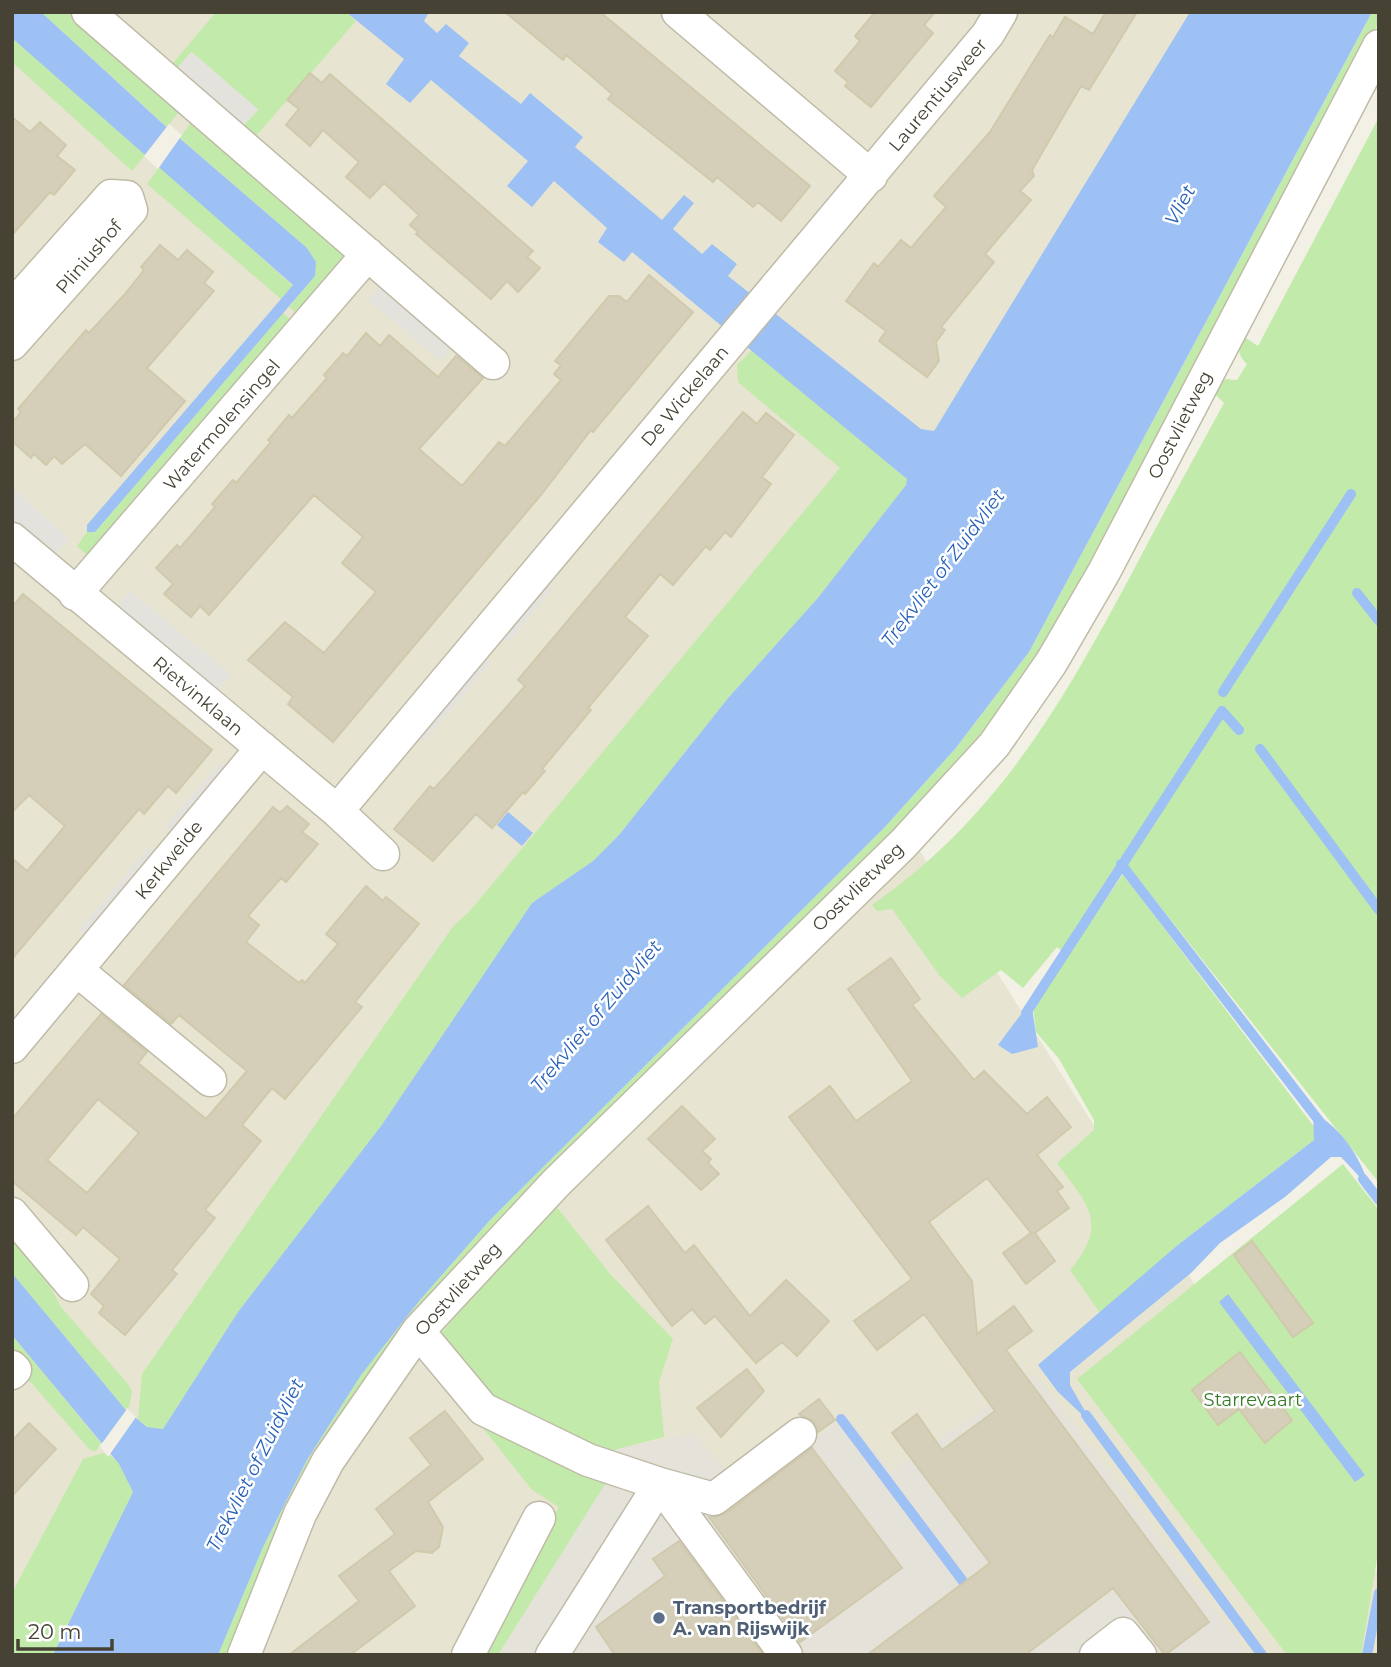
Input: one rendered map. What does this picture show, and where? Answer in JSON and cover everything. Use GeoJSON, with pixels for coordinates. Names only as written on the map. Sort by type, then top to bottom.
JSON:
{"type":"FeatureCollection","features":[{"type":"Feature","properties":{"kind":"street"},"geometry":{"type":"LineString","coordinates":[[88,12],[493,363]]}},
{"type":"Feature","properties":{"kind":"street"},"geometry":{"type":"LineString","coordinates":[[678,12],[871,176]]}},
{"type":"Feature","properties":{"kind":"street","name":"Laurentiusweer"},"geometry":{"type":"LineString","coordinates":[[871,176],[988,34],[1001,12]]}},
{"type":"Feature","properties":{"kind":"street","name":"Oostvlietweg"},"geometry":{"type":"LineString","coordinates":[[244,1655],[300,1514],[328,1461],[418,1331],[556,1183],[903,844],[994,745],[1051,663],[1104,572],[1379,46]]}},
{"type":"Feature","properties":{"kind":"street","name":"De Wickelaan"},"geometry":{"type":"LineString","coordinates":[[337,811],[871,176]]}},
{"type":"Feature","properties":{"kind":"street","name":"Pliniushof"},"geometry":{"type":"LineString","coordinates":[[12,307],[111,196],[127,197],[131,209],[12,344]]}},
{"type":"Feature","properties":{"kind":"street","name":"Watermolensingel"},"geometry":{"type":"LineString","coordinates":[[75,594],[368,254]]}},
{"type":"Feature","properties":{"kind":"street","name":"Rietvinklaan"},"geometry":{"type":"LineString","coordinates":[[15,549],[75,594],[262,748],[383,854]]}},
{"type":"Feature","properties":{"kind":"street","name":"Kerkweide"},"geometry":{"type":"LineString","coordinates":[[12,1047],[262,748]]}},
{"type":"Feature","properties":{"kind":"street"},"geometry":{"type":"LineString","coordinates":[[78,971],[210,1080]]}},
{"type":"Feature","properties":{"kind":"street"},"geometry":{"type":"LineString","coordinates":[[12,1214],[72,1285]]}},
{"type":"Feature","properties":{"kind":"street"},"geometry":{"type":"LineString","coordinates":[[418,1331],[483,1409],[588,1460],[714,1499],[800,1434]]}},
{"type":"Feature","properties":{"kind":"street"},"geometry":{"type":"LineString","coordinates":[[12,1367],[15,1370],[12,1373]]}},
{"type":"Feature","properties":{"kind":"street"},"geometry":{"type":"LineString","coordinates":[[552,1655],[660,1484]]}},
{"type":"Feature","properties":{"kind":"street"},"geometry":{"type":"LineString","coordinates":[[660,1484],[786,1655]]}},
{"type":"Feature","properties":{"kind":"street"},"geometry":{"type":"LineString","coordinates":[[468,1655],[539,1518]]}},
{"type":"Feature","properties":{"kind":"street"},"geometry":{"type":"LineString","coordinates":[[1096,1655],[1123,1634],[1140,1655]]}},
{"type":"Feature","properties":{"kind":"shaded area"},"geometry":{"type":"Polygon","coordinates":[[[12,12],[1245,12],[804,668],[1379,1575],[1379,1655],[12,1655],[12,12]]]}},
{"type":"Feature","properties":{"kind":"shaded area"},"geometry":{"type":"Polygon","coordinates":[[[191,52],[258,109],[244,125],[177,68],[191,52]]]}},
{"type":"Feature","properties":{"kind":"shaded area"},"geometry":{"type":"Polygon","coordinates":[[[383,282],[455,344],[441,361],[369,301],[383,282]]]}},
{"type":"Feature","properties":{"kind":"shaded area"},"geometry":{"type":"Polygon","coordinates":[[[12,487],[69,539],[52,557],[12,521],[12,487]]]}},
{"type":"Feature","properties":{"kind":"shaded area"},"geometry":{"type":"Polygon","coordinates":[[[546,583],[553,588],[508,643],[501,636],[546,583]]]}},
{"type":"Feature","properties":{"kind":"shaded area"},"geometry":{"type":"Polygon","coordinates":[[[130,591],[231,674],[215,692],[116,608],[130,591]]]}},
{"type":"Feature","properties":{"kind":"shaded area"},"geometry":{"type":"Polygon","coordinates":[[[484,655],[491,662],[424,742],[417,736],[484,655]]]}},
{"type":"Feature","properties":{"kind":"shaded area"},"geometry":{"type":"Polygon","coordinates":[[[221,762],[228,769],[173,833],[165,826],[221,762]]]}},
{"type":"Feature","properties":{"kind":"shaded area"},"geometry":{"type":"Polygon","coordinates":[[[149,847],[157,854],[87,936],[79,930],[149,847]]]}},
{"type":"Feature","properties":{"kind":"shaded area"},"geometry":{"type":"Polygon","coordinates":[[[1035,1374],[1249,1655],[500,1655],[616,1449],[693,1433],[728,1473],[795,1418],[813,1441],[845,1416],[892,1471],[1035,1374]]]}},
{"type":"Feature","properties":{"kind":"green space"},"geometry":{"type":"Polygon","coordinates":[[[41,12],[71,12],[181,109],[167,127],[41,12]]]}},
{"type":"Feature","properties":{"kind":"green space"},"geometry":{"type":"Polygon","coordinates":[[[216,12],[346,12],[356,21],[256,136],[244,125],[258,110],[192,52],[177,68],[173,63],[216,12]]]}},
{"type":"Feature","properties":{"kind":"green space"},"geometry":{"type":"Polygon","coordinates":[[[1372,12],[1379,12],[1379,22],[1082,582],[1010,695],[927,801],[404,1333],[230,1655],[218,1655],[263,1547],[307,1460],[361,1375],[420,1300],[490,1220],[884,828],[955,749],[1029,652],[1372,12]]]}},
{"type":"Feature","properties":{"kind":"green space"},"geometry":{"type":"Polygon","coordinates":[[[12,38],[146,154],[132,171],[12,62],[12,38]]]}},
{"type":"Feature","properties":{"kind":"green space"},"geometry":{"type":"Polygon","coordinates":[[[1379,117],[1379,1183],[1121,857],[1062,951],[1057,947],[1023,988],[1001,970],[962,998],[939,975],[892,909],[877,911],[872,905],[916,871],[955,835],[990,797],[1051,714],[1105,623],[1224,403],[1215,394],[1217,384],[1226,379],[1237,380],[1247,364],[1239,351],[1243,336],[1258,346],[1379,117]]]}},
{"type":"Feature","properties":{"kind":"green space"},"geometry":{"type":"Polygon","coordinates":[[[194,118],[343,251],[344,261],[303,319],[289,307],[315,276],[307,248],[180,138],[194,118]]]}},
{"type":"Feature","properties":{"kind":"green space"},"geometry":{"type":"Polygon","coordinates":[[[160,166],[293,286],[281,299],[147,184],[160,166]]]}},
{"type":"Feature","properties":{"kind":"green space"},"geometry":{"type":"Polygon","coordinates":[[[283,313],[297,325],[93,561],[77,546],[87,532],[95,532],[283,313]]]}},
{"type":"Feature","properties":{"kind":"green space"},"geometry":{"type":"Polygon","coordinates":[[[752,350],[907,479],[906,485],[817,599],[729,697],[619,835],[593,861],[532,903],[381,1126],[238,1312],[163,1429],[147,1427],[138,1419],[142,1374],[454,925],[469,912],[840,468],[738,382],[737,365],[752,350]]]}},
{"type":"Feature","properties":{"kind":"green space"},"geometry":{"type":"Polygon","coordinates":[[[1123,874],[1315,1128],[1314,1140],[1179,1244],[1100,1313],[1070,1270],[1089,1239],[1090,1214],[1057,1163],[1094,1130],[1094,1120],[1059,1059],[1036,1032],[1033,1007],[1123,874]]]}},
{"type":"Feature","properties":{"kind":"green space","name":"Starrevaart"},"geometry":{"type":"Polygon","coordinates":[[[1343,1164],[1379,1210],[1379,1547],[1361,1655],[1287,1655],[1077,1379],[1343,1164]]]}},
{"type":"Feature","properties":{"kind":"green space"},"geometry":{"type":"Polygon","coordinates":[[[556,1206],[611,1275],[673,1339],[659,1382],[664,1437],[602,1453],[488,1395],[438,1337],[517,1245],[556,1206]]]}},
{"type":"Feature","properties":{"kind":"green space"},"geometry":{"type":"Polygon","coordinates":[[[12,1236],[42,1271],[61,1307],[128,1384],[132,1392],[129,1407],[125,1409],[12,1273],[12,1236]]]}},
{"type":"Feature","properties":{"kind":"green space"},"geometry":{"type":"Polygon","coordinates":[[[12,1335],[101,1443],[96,1451],[90,1450],[27,1378],[30,1375],[12,1355],[12,1335]]]}},
{"type":"Feature","properties":{"kind":"green space"},"geometry":{"type":"Polygon","coordinates":[[[472,1414],[607,1481],[498,1655],[477,1655],[559,1507],[532,1490],[472,1414]]]}},
{"type":"Feature","properties":{"kind":"green space"},"geometry":{"type":"Polygon","coordinates":[[[103,1453],[118,1463],[133,1492],[53,1655],[12,1655],[12,1593],[83,1459],[103,1453]]]}},
{"type":"Feature","properties":{"kind":"water"},"geometry":{"type":"Polygon","coordinates":[[[12,12],[41,12],[162,123],[307,248],[316,262],[315,276],[95,532],[87,532],[87,525],[293,285],[12,38],[12,12]]]}},
{"type":"Feature","properties":{"kind":"water"},"geometry":{"type":"Polygon","coordinates":[[[346,12],[429,12],[424,21],[437,33],[446,24],[469,43],[459,56],[521,104],[530,93],[583,137],[575,147],[662,220],[684,195],[694,203],[673,229],[702,254],[712,244],[737,264],[728,276],[921,429],[934,431],[1190,12],[1372,12],[1029,652],[955,749],[884,828],[490,1220],[420,1300],[361,1375],[307,1460],[263,1547],[218,1655],[53,1655],[133,1492],[119,1464],[12,1335],[12,1273],[125,1409],[147,1427],[163,1429],[238,1312],[381,1126],[532,903],[593,861],[619,835],[729,697],[817,599],[906,485],[907,479],[632,252],[624,262],[598,242],[607,228],[554,181],[532,207],[507,186],[528,161],[431,80],[410,103],[386,84],[404,59],[346,12]]]}},
{"type":"Feature","properties":{"kind":"water"},"geometry":{"type":"Polygon","coordinates":[[[508,812],[533,833],[522,846],[497,825],[508,812]]]}},
{"type":"Feature","properties":{"kind":"water"},"geometry":{"type":"Polygon","coordinates":[[[1031,1001],[1038,1047],[1012,1054],[998,1045],[1031,1001]]]}},
{"type":"Feature","properties":{"kind":"water"},"geometry":{"type":"Polygon","coordinates":[[[1313,1112],[1349,1144],[1370,1188],[1341,1157],[1331,1157],[1285,1197],[1220,1243],[1191,1273],[1070,1372],[1070,1385],[1093,1425],[1058,1392],[1038,1365],[1179,1244],[1314,1140],[1313,1112]]]}},
{"type":"Feature","properties":{"kind":"water"},"geometry":{"type":"Polygon","coordinates":[[[1228,1294],[1365,1475],[1355,1482],[1219,1302],[1228,1294]]]}},
{"type":"Feature","properties":{"kind":"pier"},"geometry":{"type":"Polygon","coordinates":[[[169,124],[182,135],[158,169],[144,156],[169,124]]]}},
{"type":"Feature","properties":{"kind":"pier"},"geometry":{"type":"Polygon","coordinates":[[[127,1409],[136,1417],[108,1457],[100,1446],[127,1409]]]}},
{"type":"Feature","properties":{"kind":"building"},"geometry":{"type":"Polygon","coordinates":[[[505,12],[600,12],[810,186],[781,221],[758,202],[753,207],[717,177],[713,182],[608,99],[612,94],[566,55],[563,60],[505,12]]]}},
{"type":"Feature","properties":{"kind":"building"},"geometry":{"type":"Polygon","coordinates":[[[875,12],[935,12],[924,25],[933,33],[871,107],[845,86],[848,82],[835,71],[860,41],[855,36],[875,12]]]}},
{"type":"Feature","properties":{"kind":"building"},"geometry":{"type":"Polygon","coordinates":[[[1106,12],[1137,12],[1089,90],[1081,86],[1032,170],[1034,176],[1020,191],[1031,200],[985,254],[994,262],[941,327],[945,330],[936,342],[939,361],[927,377],[879,341],[886,331],[846,301],[874,263],[878,267],[901,240],[911,248],[946,207],[934,196],[990,132],[1050,35],[1053,37],[1065,17],[1093,34],[1106,12]]]}},
{"type":"Feature","properties":{"kind":"building"},"geometry":{"type":"Polygon","coordinates":[[[310,73],[322,83],[330,74],[533,251],[527,257],[540,268],[518,292],[507,281],[491,299],[416,234],[418,232],[410,225],[419,215],[384,183],[370,198],[346,177],[359,162],[323,130],[310,146],[286,125],[299,109],[287,100],[310,73]]]}},
{"type":"Feature","properties":{"kind":"building"},"geometry":{"type":"Polygon","coordinates":[[[12,117],[30,132],[40,122],[66,145],[57,156],[75,170],[54,195],[50,192],[12,235],[12,117]]]}},
{"type":"Feature","properties":{"kind":"building"},"geometry":{"type":"Polygon","coordinates":[[[160,245],[178,260],[187,250],[213,272],[204,283],[214,291],[147,368],[185,401],[121,476],[85,444],[62,464],[54,456],[46,465],[34,454],[31,458],[12,441],[12,423],[21,412],[18,409],[86,330],[89,333],[124,295],[144,270],[141,267],[160,245]]]}},
{"type":"Feature","properties":{"kind":"building"},"geometry":{"type":"Polygon","coordinates":[[[649,275],[693,312],[593,432],[591,430],[540,496],[333,742],[288,704],[293,697],[248,660],[285,622],[324,653],[376,592],[342,563],[363,537],[314,495],[209,615],[200,606],[191,617],[164,594],[173,584],[156,568],[177,545],[180,548],[215,507],[212,504],[233,480],[236,483],[271,442],[268,440],[289,415],[292,418],[327,378],[324,375],[343,353],[347,356],[366,333],[380,346],[389,335],[438,377],[456,356],[483,378],[419,449],[462,486],[499,442],[505,446],[561,380],[554,374],[561,365],[555,361],[609,296],[619,296],[627,302],[649,275]]]}},
{"type":"Feature","properties":{"kind":"building"},"geometry":{"type":"Polygon","coordinates":[[[743,412],[757,424],[766,413],[794,435],[762,477],[771,484],[731,537],[725,532],[710,550],[706,546],[673,585],[660,574],[625,617],[648,636],[588,708],[591,710],[525,794],[523,792],[492,828],[476,814],[433,861],[394,829],[430,786],[434,789],[525,686],[518,680],[743,412]]]}},
{"type":"Feature","properties":{"kind":"building"},"geometry":{"type":"Polygon","coordinates":[[[23,594],[212,750],[176,793],[168,786],[144,814],[139,809],[12,959],[12,858],[27,871],[65,826],[29,795],[12,812],[12,607],[23,594]]]}},
{"type":"Feature","properties":{"kind":"building"},"geometry":{"type":"Polygon","coordinates":[[[287,806],[309,824],[302,832],[318,844],[286,882],[281,878],[248,916],[259,925],[246,942],[299,983],[302,980],[305,983],[338,944],[326,934],[366,886],[383,901],[386,897],[419,924],[355,1002],[362,1007],[285,1099],[272,1088],[242,1125],[261,1141],[205,1210],[215,1218],[172,1270],[177,1274],[125,1335],[99,1313],[104,1306],[91,1294],[120,1259],[83,1227],[76,1235],[12,1181],[12,1119],[101,1014],[147,1052],[138,1063],[206,1119],[247,1071],[179,1015],[171,1024],[124,985],[273,807],[280,813],[287,806]],[[98,1099],[47,1160],[87,1193],[139,1133],[98,1099]]]}},
{"type":"Feature","properties":{"kind":"building"},"geometry":{"type":"Polygon","coordinates":[[[891,958],[920,999],[912,1005],[974,1080],[984,1071],[1027,1114],[1047,1097],[1071,1127],[1037,1155],[1063,1187],[1057,1191],[1069,1208],[1035,1233],[1055,1261],[1026,1284],[1003,1253],[1031,1233],[987,1178],[929,1222],[972,1281],[977,1334],[1014,1306],[1032,1331],[1006,1350],[1209,1622],[1165,1655],[1113,1588],[1025,1655],[867,1655],[990,1563],[892,1433],[917,1414],[942,1450],[995,1411],[924,1314],[877,1350],[854,1321],[912,1279],[789,1117],[830,1086],[856,1121],[912,1081],[848,989],[891,958]]]}},
{"type":"Feature","properties":{"kind":"building"},"geometry":{"type":"Polygon","coordinates":[[[682,1106],[715,1139],[702,1151],[711,1159],[708,1163],[719,1174],[701,1190],[648,1139],[682,1106]]]}},
{"type":"Feature","properties":{"kind":"building"},"geometry":{"type":"Polygon","coordinates":[[[648,1206],[685,1253],[694,1245],[750,1316],[786,1280],[829,1321],[797,1356],[782,1342],[756,1363],[715,1316],[705,1324],[692,1309],[672,1326],[606,1240],[648,1206]]]}},
{"type":"Feature","properties":{"kind":"building"},"geometry":{"type":"Polygon","coordinates":[[[1252,1241],[1313,1323],[1293,1337],[1234,1255],[1252,1241]]]}},
{"type":"Feature","properties":{"kind":"building"},"geometry":{"type":"Polygon","coordinates":[[[1240,1352],[1292,1420],[1265,1443],[1239,1409],[1218,1425],[1192,1390],[1240,1352]]]}},
{"type":"Feature","properties":{"kind":"building"},"geometry":{"type":"Polygon","coordinates":[[[747,1369],[764,1391],[721,1437],[697,1408],[747,1369]]]}},
{"type":"Feature","properties":{"kind":"building"},"geometry":{"type":"Polygon","coordinates":[[[819,1399],[835,1420],[818,1432],[814,1422],[799,1414],[819,1399]]]}},
{"type":"Feature","properties":{"kind":"building"},"geometry":{"type":"Polygon","coordinates":[[[445,1411],[483,1459],[428,1502],[443,1527],[439,1547],[432,1553],[416,1551],[389,1571],[415,1606],[350,1655],[289,1655],[359,1601],[339,1576],[395,1534],[376,1509],[431,1465],[410,1438],[445,1411]]]}},
{"type":"Feature","properties":{"kind":"building"},"geometry":{"type":"Polygon","coordinates":[[[29,1423],[56,1449],[12,1496],[12,1441],[29,1423]]]}},
{"type":"Feature","properties":{"kind":"building"},"geometry":{"type":"Polygon","coordinates":[[[812,1448],[902,1568],[800,1642],[709,1517],[725,1514],[812,1448]]]}},
{"type":"Feature","properties":{"kind":"building"},"geometry":{"type":"Polygon","coordinates":[[[679,1541],[763,1655],[615,1655],[596,1627],[665,1576],[653,1559],[679,1541]]]}},
{"type":"Feature","properties":{"kind":"waterway"},"geometry":{"type":"LineString","coordinates":[[1223,692],[1351,494]]}},
{"type":"Feature","properties":{"kind":"waterway"},"geometry":{"type":"LineString","coordinates":[[1357,593],[1379,621]]}},
{"type":"Feature","properties":{"kind":"waterway"},"geometry":{"type":"LineString","coordinates":[[1026,1013],[1222,711],[1239,730]]}},
{"type":"Feature","properties":{"kind":"waterway"},"geometry":{"type":"LineString","coordinates":[[1260,749],[1379,910]]}},
{"type":"Feature","properties":{"kind":"waterway"},"geometry":{"type":"LineString","coordinates":[[1121,864],[1320,1122]]}},
{"type":"Feature","properties":{"kind":"waterway"},"geometry":{"type":"LineString","coordinates":[[1363,1179],[1379,1200]]}},
{"type":"Feature","properties":{"kind":"waterway"},"geometry":{"type":"LineString","coordinates":[[1086,1415],[1262,1655]]}},
{"type":"Feature","properties":{"kind":"waterway"},"geometry":{"type":"LineString","coordinates":[[841,1419],[971,1592]]}},
{"type":"Feature","properties":{"kind":"waterway"},"geometry":{"type":"LineString","coordinates":[[1367,1655],[1379,1593]]}},
{"type":"Feature","properties":{"kind":"place","name":"Transportbedrijf A. van Rijswijk"},"geometry":{"type":"Point","coordinates":[659,1618]}},
{"type":"Feature","properties":{"kind":"water label","name":"Vliet"},"geometry":{"type":"Point","coordinates":[1180,205]}},
{"type":"Feature","properties":{"kind":"water label","name":"Trekvliet of Zuidvliet"},"geometry":{"type":"Point","coordinates":[943,568]}},
{"type":"Feature","properties":{"kind":"water label","name":"Trekvliet of Zuidvliet"},"geometry":{"type":"Point","coordinates":[596,1016]}},
{"type":"Feature","properties":{"kind":"water label","name":"Trekvliet of Zuidvliet"},"geometry":{"type":"Point","coordinates":[255,1465]}}]}
